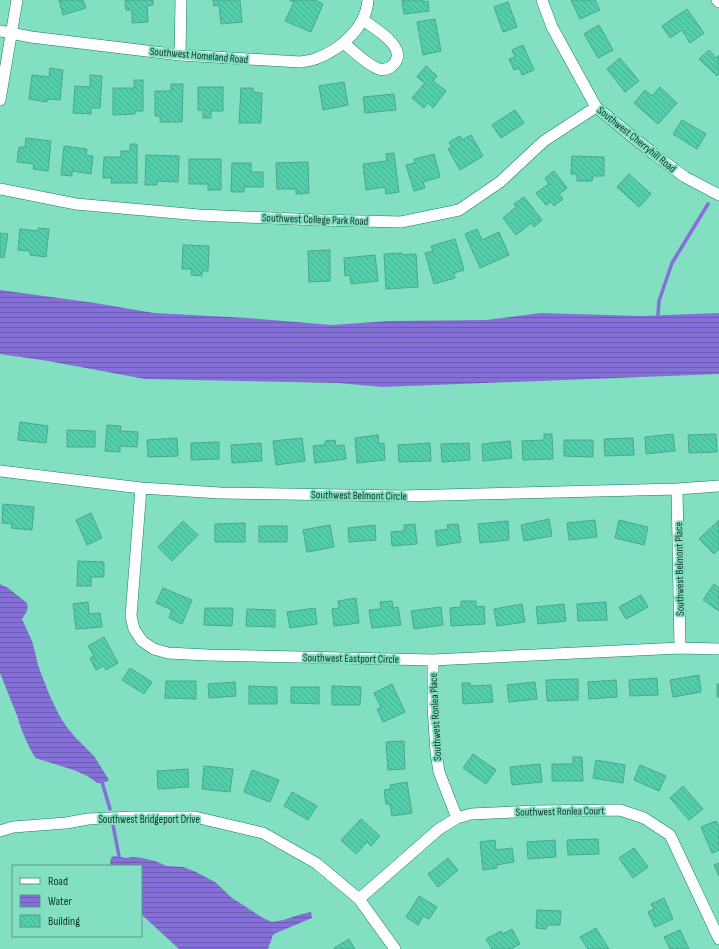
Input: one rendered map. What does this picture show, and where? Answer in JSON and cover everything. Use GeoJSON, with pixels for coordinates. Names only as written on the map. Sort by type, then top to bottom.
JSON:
{"type":"FeatureCollection","features":[{"type":"Feature","properties":{"kind":"street"},"geometry":{"type":"LineString","coordinates":[[0,100],[5,32],[17,0]]}},
{"type":"Feature","properties":{"kind":"street"},"geometry":{"type":"LineString","coordinates":[[180,54],[181,0]]}},
{"type":"Feature","properties":{"kind":"street","name":"Southwest Homeland Road"},"geometry":{"type":"LineString","coordinates":[[5,32],[39,38],[180,54],[300,62],[314,59],[332,51],[344,43],[355,32],[363,20],[368,0]]}},
{"type":"Feature","properties":{"kind":"street","name":"Southwest Cherryhill Road"},"geometry":{"type":"LineString","coordinates":[[542,0],[552,27],[596,107],[654,155],[685,177],[719,195]]}},
{"type":"Feature","properties":{"kind":"street"},"geometry":{"type":"LineString","coordinates":[[344,43],[375,68],[387,70],[392,66],[397,58],[397,52],[392,41],[363,20]]}},
{"type":"Feature","properties":{"kind":"street","name":"Southwest College Park Road"},"geometry":{"type":"LineString","coordinates":[[0,189],[76,204],[199,215],[402,222],[459,210],[500,182],[544,141],[596,107]]}},
{"type":"Feature","properties":{"kind":"street","name":"Southwest Belmont Circle"},"geometry":{"type":"LineString","coordinates":[[0,471],[141,488],[220,493],[402,496],[677,490],[719,486]]}},
{"type":"Feature","properties":{"kind":"street","name":"Southwest Eastport Circle"},"geometry":{"type":"LineString","coordinates":[[141,488],[131,616],[134,629],[142,641],[154,649],[168,653],[433,660],[680,648],[719,649]]}},
{"type":"Feature","properties":{"kind":"street","name":"Southwest Belmont Place"},"geometry":{"type":"LineString","coordinates":[[677,490],[680,648]]}},
{"type":"Feature","properties":{"kind":"street","name":"Southwest Ronlea Place"},"geometry":{"type":"LineString","coordinates":[[433,660],[433,707],[439,772],[457,818]]}},
{"type":"Feature","properties":{"kind":"street","name":"Southwest Ronlea Court"},"geometry":{"type":"LineString","coordinates":[[358,899],[439,829],[457,818],[471,814],[536,811],[620,810],[644,818],[670,835],[719,940]]}},
{"type":"Feature","properties":{"kind":"street","name":"Southwest Bridgeport Drive"},"geometry":{"type":"LineString","coordinates":[[0,831],[13,827],[88,819],[195,817],[263,833],[316,863],[358,899],[395,949]]}},
{"type":"Feature","properties":{"kind":"water"},"geometry":{"type":"Polygon","coordinates":[[[0,290],[154,313],[248,318],[332,325],[389,321],[486,320],[541,313],[641,316],[719,313],[719,374],[382,387],[338,383],[145,379],[48,361],[0,354],[0,290]]]}},
{"type":"Feature","properties":{"kind":"water"},"geometry":{"type":"Polygon","coordinates":[[[0,584],[8,588],[27,603],[27,610],[22,619],[32,641],[38,665],[49,694],[66,726],[94,756],[109,780],[106,782],[97,783],[81,773],[38,759],[31,751],[0,673],[0,584]]]}},
{"type":"Feature","properties":{"kind":"water"},"geometry":{"type":"Polygon","coordinates":[[[114,856],[142,858],[167,866],[183,867],[194,871],[215,882],[232,898],[263,918],[272,922],[311,912],[312,918],[273,935],[268,949],[179,949],[142,915],[142,865],[111,865],[111,858],[114,856]]]}},
{"type":"Feature","properties":{"kind":"building"},"geometry":{"type":"Polygon","coordinates":[[[59,0],[83,0],[86,8],[63,15],[59,0]]]}},
{"type":"Feature","properties":{"kind":"building"},"geometry":{"type":"Polygon","coordinates":[[[125,0],[153,0],[153,5],[147,6],[148,22],[132,23],[132,10],[126,10],[125,0]]]}},
{"type":"Feature","properties":{"kind":"building"},"geometry":{"type":"Polygon","coordinates":[[[213,0],[240,0],[242,22],[221,24],[219,5],[214,6],[213,0]]]}},
{"type":"Feature","properties":{"kind":"building"},"geometry":{"type":"Polygon","coordinates":[[[289,0],[315,0],[323,4],[311,32],[285,21],[294,2],[289,0]]]}},
{"type":"Feature","properties":{"kind":"building"},"geometry":{"type":"Polygon","coordinates":[[[402,0],[428,1],[429,11],[404,14],[402,0]]]}},
{"type":"Feature","properties":{"kind":"building"},"geometry":{"type":"Polygon","coordinates":[[[571,0],[595,0],[600,10],[580,19],[571,0]]]}},
{"type":"Feature","properties":{"kind":"building"},"geometry":{"type":"Polygon","coordinates":[[[508,2],[517,27],[503,32],[494,7],[508,2]]]}},
{"type":"Feature","properties":{"kind":"building"},"geometry":{"type":"Polygon","coordinates":[[[687,9],[704,33],[690,43],[682,30],[670,38],[662,26],[687,9]]]}},
{"type":"Feature","properties":{"kind":"building"},"geometry":{"type":"Polygon","coordinates":[[[435,19],[441,51],[423,55],[417,22],[435,19]]]}},
{"type":"Feature","properties":{"kind":"building"},"geometry":{"type":"Polygon","coordinates":[[[599,25],[613,50],[598,58],[584,34],[599,25]]]}},
{"type":"Feature","properties":{"kind":"building"},"geometry":{"type":"Polygon","coordinates":[[[523,45],[534,70],[522,75],[519,68],[514,70],[509,59],[515,57],[512,50],[523,45]]]}},
{"type":"Feature","properties":{"kind":"building"},"geometry":{"type":"Polygon","coordinates":[[[709,50],[716,58],[719,55],[719,74],[717,76],[699,59],[709,50]]]}},
{"type":"Feature","properties":{"kind":"building"},"geometry":{"type":"Polygon","coordinates":[[[620,58],[639,81],[625,92],[607,69],[620,58]]]}},
{"type":"Feature","properties":{"kind":"building"},"geometry":{"type":"Polygon","coordinates":[[[426,66],[437,76],[433,81],[446,91],[433,108],[428,103],[424,108],[412,98],[425,83],[417,77],[426,66]]]}},
{"type":"Feature","properties":{"kind":"building"},"geometry":{"type":"Polygon","coordinates":[[[50,68],[63,70],[60,100],[47,99],[47,102],[29,99],[32,75],[49,77],[50,68]]]}},
{"type":"Feature","properties":{"kind":"building"},"geometry":{"type":"Polygon","coordinates":[[[90,75],[102,76],[100,108],[91,108],[91,114],[73,113],[75,86],[90,87],[90,75]]]}},
{"type":"Feature","properties":{"kind":"building"},"geometry":{"type":"Polygon","coordinates":[[[134,80],[143,80],[143,111],[135,111],[135,114],[113,115],[113,88],[134,88],[134,80]]]}},
{"type":"Feature","properties":{"kind":"building"},"geometry":{"type":"Polygon","coordinates":[[[344,82],[348,105],[323,110],[319,86],[344,82]]]}},
{"type":"Feature","properties":{"kind":"building"},"geometry":{"type":"Polygon","coordinates":[[[171,84],[183,84],[182,122],[160,122],[160,116],[155,116],[155,91],[171,91],[171,84]]]}},
{"type":"Feature","properties":{"kind":"building"},"geometry":{"type":"Polygon","coordinates":[[[198,87],[223,87],[223,111],[211,111],[211,118],[203,118],[203,110],[198,110],[198,87]]]}},
{"type":"Feature","properties":{"kind":"building"},"geometry":{"type":"Polygon","coordinates":[[[660,87],[677,103],[658,124],[634,103],[645,90],[652,96],[660,87]]]}},
{"type":"Feature","properties":{"kind":"building"},"geometry":{"type":"Polygon","coordinates":[[[241,88],[253,88],[253,92],[262,93],[261,123],[239,123],[241,88]]]}},
{"type":"Feature","properties":{"kind":"building"},"geometry":{"type":"Polygon","coordinates":[[[394,94],[396,110],[365,113],[363,97],[394,94]]]}},
{"type":"Feature","properties":{"kind":"building"},"geometry":{"type":"Polygon","coordinates":[[[515,110],[524,123],[501,138],[492,125],[515,110]]]}},
{"type":"Feature","properties":{"kind":"building"},"geometry":{"type":"Polygon","coordinates":[[[682,120],[706,134],[697,149],[673,134],[682,120]]]}},
{"type":"Feature","properties":{"kind":"building"},"geometry":{"type":"Polygon","coordinates":[[[471,135],[483,156],[460,170],[448,149],[452,147],[449,142],[460,136],[462,140],[471,135]]]}},
{"type":"Feature","properties":{"kind":"building"},"geometry":{"type":"Polygon","coordinates":[[[26,138],[51,141],[48,171],[33,169],[34,164],[17,162],[19,147],[25,147],[26,138]]]}},
{"type":"Feature","properties":{"kind":"building"},"geometry":{"type":"Polygon","coordinates":[[[130,144],[137,144],[137,183],[111,183],[112,178],[103,178],[104,157],[121,157],[121,151],[130,151],[130,144]]]}},
{"type":"Feature","properties":{"kind":"building"},"geometry":{"type":"Polygon","coordinates":[[[64,146],[87,149],[86,155],[93,156],[91,174],[72,171],[72,176],[61,175],[64,146]]]}},
{"type":"Feature","properties":{"kind":"building"},"geometry":{"type":"Polygon","coordinates":[[[394,153],[399,192],[386,194],[385,187],[366,190],[363,164],[387,161],[386,154],[394,153]]]}},
{"type":"Feature","properties":{"kind":"building"},"geometry":{"type":"Polygon","coordinates":[[[434,154],[440,177],[423,182],[425,188],[414,191],[406,165],[415,163],[414,159],[434,154]]]}},
{"type":"Feature","properties":{"kind":"building"},"geometry":{"type":"Polygon","coordinates":[[[146,155],[179,156],[178,182],[157,181],[157,185],[145,185],[146,155]]]}},
{"type":"Feature","properties":{"kind":"building"},"geometry":{"type":"Polygon","coordinates":[[[572,156],[604,157],[604,176],[593,176],[592,181],[577,181],[577,174],[571,174],[572,156]]]}},
{"type":"Feature","properties":{"kind":"building"},"geometry":{"type":"Polygon","coordinates":[[[189,159],[221,159],[221,190],[208,190],[208,184],[189,184],[189,159]]]}},
{"type":"Feature","properties":{"kind":"building"},"geometry":{"type":"Polygon","coordinates":[[[308,162],[309,193],[296,194],[296,189],[277,189],[276,163],[308,162]]]}},
{"type":"Feature","properties":{"kind":"building"},"geometry":{"type":"Polygon","coordinates":[[[232,163],[251,163],[251,172],[263,172],[263,187],[244,187],[244,192],[231,192],[232,163]]]}},
{"type":"Feature","properties":{"kind":"building"},"geometry":{"type":"Polygon","coordinates":[[[554,171],[567,188],[559,194],[563,199],[554,206],[551,202],[546,205],[536,193],[549,184],[545,178],[554,171]]]}},
{"type":"Feature","properties":{"kind":"building"},"geometry":{"type":"Polygon","coordinates":[[[629,174],[651,194],[639,207],[617,187],[629,174]]]}},
{"type":"Feature","properties":{"kind":"building"},"geometry":{"type":"Polygon","coordinates":[[[524,197],[542,220],[534,227],[531,223],[516,235],[503,218],[516,207],[514,204],[524,197]]]}},
{"type":"Feature","properties":{"kind":"building"},"geometry":{"type":"Polygon","coordinates":[[[38,228],[49,229],[46,257],[30,255],[30,251],[18,250],[20,229],[38,231],[38,228]]]}},
{"type":"Feature","properties":{"kind":"building"},"geometry":{"type":"Polygon","coordinates":[[[477,229],[482,240],[499,232],[509,255],[480,268],[465,234],[477,229]]]}},
{"type":"Feature","properties":{"kind":"building"},"geometry":{"type":"Polygon","coordinates":[[[0,233],[8,234],[4,258],[0,257],[0,233]]]}},
{"type":"Feature","properties":{"kind":"building"},"geometry":{"type":"Polygon","coordinates":[[[455,239],[464,270],[454,273],[455,278],[434,284],[425,253],[433,251],[431,246],[455,239]]]}},
{"type":"Feature","properties":{"kind":"building"},"geometry":{"type":"Polygon","coordinates":[[[183,245],[209,246],[208,271],[202,271],[202,276],[191,275],[192,269],[182,269],[183,245]]]}},
{"type":"Feature","properties":{"kind":"building"},"geometry":{"type":"Polygon","coordinates":[[[330,250],[330,281],[309,282],[308,251],[330,250]]]}},
{"type":"Feature","properties":{"kind":"building"},"geometry":{"type":"Polygon","coordinates":[[[402,253],[402,255],[416,254],[418,287],[386,289],[384,254],[402,253]]]}},
{"type":"Feature","properties":{"kind":"building"},"geometry":{"type":"Polygon","coordinates":[[[375,255],[378,281],[351,284],[350,275],[345,276],[344,258],[375,255]]]}},
{"type":"Feature","properties":{"kind":"building"},"geometry":{"type":"Polygon","coordinates":[[[20,422],[48,426],[46,443],[18,440],[20,422]]]}},
{"type":"Feature","properties":{"kind":"building"},"geometry":{"type":"Polygon","coordinates":[[[107,425],[121,426],[120,431],[138,432],[137,447],[120,446],[120,452],[105,451],[107,425]]]}},
{"type":"Feature","properties":{"kind":"building"},"geometry":{"type":"Polygon","coordinates":[[[67,430],[95,431],[95,447],[67,447],[67,430]]]}},
{"type":"Feature","properties":{"kind":"building"},"geometry":{"type":"Polygon","coordinates":[[[544,434],[552,434],[553,459],[523,460],[522,441],[544,440],[544,434]]]}},
{"type":"Feature","properties":{"kind":"building"},"geometry":{"type":"Polygon","coordinates":[[[673,434],[675,451],[646,454],[645,437],[673,434]]]}},
{"type":"Feature","properties":{"kind":"building"},"geometry":{"type":"Polygon","coordinates":[[[716,434],[717,452],[689,453],[688,435],[716,434]]]}},
{"type":"Feature","properties":{"kind":"building"},"geometry":{"type":"Polygon","coordinates":[[[378,435],[379,444],[384,443],[385,460],[357,463],[355,438],[378,435]]]}},
{"type":"Feature","properties":{"kind":"building"},"geometry":{"type":"Polygon","coordinates":[[[177,438],[178,456],[148,457],[147,440],[177,438]]]}},
{"type":"Feature","properties":{"kind":"building"},"geometry":{"type":"Polygon","coordinates":[[[302,438],[305,461],[276,465],[273,441],[302,438]]]}},
{"type":"Feature","properties":{"kind":"building"},"geometry":{"type":"Polygon","coordinates":[[[633,438],[634,455],[605,456],[604,439],[633,438]]]}},
{"type":"Feature","properties":{"kind":"building"},"geometry":{"type":"Polygon","coordinates":[[[335,440],[336,446],[344,445],[346,459],[315,463],[313,446],[325,445],[325,441],[335,440]]]}},
{"type":"Feature","properties":{"kind":"building"},"geometry":{"type":"Polygon","coordinates":[[[564,440],[593,440],[593,457],[564,456],[564,440]]]}},
{"type":"Feature","properties":{"kind":"building"},"geometry":{"type":"Polygon","coordinates":[[[510,441],[512,458],[483,461],[482,444],[510,441]]]}},
{"type":"Feature","properties":{"kind":"building"},"geometry":{"type":"Polygon","coordinates":[[[219,442],[219,459],[191,460],[191,443],[219,442]]]}},
{"type":"Feature","properties":{"kind":"building"},"geometry":{"type":"Polygon","coordinates":[[[261,443],[262,461],[232,463],[231,445],[261,443]]]}},
{"type":"Feature","properties":{"kind":"building"},"geometry":{"type":"Polygon","coordinates":[[[430,443],[431,461],[399,462],[398,445],[430,443]]]}},
{"type":"Feature","properties":{"kind":"building"},"geometry":{"type":"Polygon","coordinates":[[[469,443],[470,460],[442,462],[441,444],[469,443]]]}},
{"type":"Feature","properties":{"kind":"building"},"geometry":{"type":"Polygon","coordinates":[[[3,504],[34,507],[32,530],[11,528],[12,524],[2,523],[3,504]]]}},
{"type":"Feature","properties":{"kind":"building"},"geometry":{"type":"Polygon","coordinates":[[[91,513],[102,538],[87,545],[76,520],[91,513]]]}},
{"type":"Feature","properties":{"kind":"building"},"geometry":{"type":"Polygon","coordinates":[[[549,519],[552,536],[524,541],[521,525],[549,519]]]}},
{"type":"Feature","properties":{"kind":"building"},"geometry":{"type":"Polygon","coordinates":[[[595,520],[597,537],[569,540],[567,523],[595,520]]]}},
{"type":"Feature","properties":{"kind":"building"},"geometry":{"type":"Polygon","coordinates":[[[619,520],[648,527],[644,545],[615,538],[619,520]]]}},
{"type":"Feature","properties":{"kind":"building"},"geometry":{"type":"Polygon","coordinates":[[[719,520],[719,549],[714,554],[699,539],[719,520]]]}},
{"type":"Feature","properties":{"kind":"building"},"geometry":{"type":"Polygon","coordinates":[[[183,521],[198,535],[172,561],[158,547],[183,521]]]}},
{"type":"Feature","properties":{"kind":"building"},"geometry":{"type":"Polygon","coordinates":[[[508,521],[509,540],[480,543],[478,524],[508,521]]]}},
{"type":"Feature","properties":{"kind":"building"},"geometry":{"type":"Polygon","coordinates":[[[245,523],[245,542],[215,542],[215,524],[245,523]]]}},
{"type":"Feature","properties":{"kind":"building"},"geometry":{"type":"Polygon","coordinates":[[[415,524],[417,544],[392,546],[391,532],[404,531],[404,525],[415,524]]]}},
{"type":"Feature","properties":{"kind":"building"},"geometry":{"type":"Polygon","coordinates":[[[458,524],[461,542],[437,546],[435,531],[448,529],[447,525],[458,524]]]}},
{"type":"Feature","properties":{"kind":"building"},"geometry":{"type":"Polygon","coordinates":[[[330,525],[334,547],[307,552],[303,530],[330,525]]]}},
{"type":"Feature","properties":{"kind":"building"},"geometry":{"type":"Polygon","coordinates":[[[375,525],[376,540],[349,542],[348,528],[375,525]]]}},
{"type":"Feature","properties":{"kind":"building"},"geometry":{"type":"Polygon","coordinates":[[[259,526],[287,526],[287,542],[259,542],[259,526]]]}},
{"type":"Feature","properties":{"kind":"building"},"geometry":{"type":"Polygon","coordinates":[[[78,561],[104,562],[104,577],[91,577],[91,586],[77,586],[78,561]]]}},
{"type":"Feature","properties":{"kind":"building"},"geometry":{"type":"Polygon","coordinates":[[[714,584],[719,588],[719,611],[703,600],[714,584]]]}},
{"type":"Feature","properties":{"kind":"building"},"geometry":{"type":"Polygon","coordinates":[[[163,588],[192,600],[182,624],[169,618],[172,610],[156,603],[163,588]]]}},
{"type":"Feature","properties":{"kind":"building"},"geometry":{"type":"Polygon","coordinates":[[[641,595],[648,607],[626,619],[619,607],[641,595]]]}},
{"type":"Feature","properties":{"kind":"building"},"geometry":{"type":"Polygon","coordinates":[[[356,598],[359,623],[334,626],[332,609],[339,608],[338,601],[356,598]]]}},
{"type":"Feature","properties":{"kind":"building"},"geometry":{"type":"Polygon","coordinates":[[[392,601],[393,608],[398,607],[401,625],[372,628],[369,610],[381,609],[380,602],[392,601]]]}},
{"type":"Feature","properties":{"kind":"building"},"geometry":{"type":"Polygon","coordinates":[[[461,601],[476,601],[476,607],[484,606],[485,624],[451,626],[450,608],[461,607],[461,601]]]}},
{"type":"Feature","properties":{"kind":"building"},"geometry":{"type":"Polygon","coordinates":[[[88,602],[89,614],[100,613],[102,627],[76,629],[73,604],[88,602]]]}},
{"type":"Feature","properties":{"kind":"building"},"geometry":{"type":"Polygon","coordinates":[[[606,602],[607,620],[578,621],[577,604],[606,602]]]}},
{"type":"Feature","properties":{"kind":"building"},"geometry":{"type":"Polygon","coordinates":[[[522,604],[525,622],[497,626],[494,609],[522,604]]]}},
{"type":"Feature","properties":{"kind":"building"},"geometry":{"type":"Polygon","coordinates":[[[564,604],[566,621],[538,624],[536,607],[564,604]]]}},
{"type":"Feature","properties":{"kind":"building"},"geometry":{"type":"Polygon","coordinates":[[[441,607],[443,625],[414,629],[411,611],[441,607]]]}},
{"type":"Feature","properties":{"kind":"building"},"geometry":{"type":"Polygon","coordinates":[[[205,608],[233,608],[232,626],[204,625],[205,608]]]}},
{"type":"Feature","properties":{"kind":"building"},"geometry":{"type":"Polygon","coordinates":[[[315,608],[317,624],[290,628],[287,612],[315,608]]]}},
{"type":"Feature","properties":{"kind":"building"},"geometry":{"type":"Polygon","coordinates":[[[247,609],[275,610],[275,627],[246,626],[247,609]]]}},
{"type":"Feature","properties":{"kind":"building"},"geometry":{"type":"Polygon","coordinates":[[[104,637],[118,663],[106,670],[104,666],[96,670],[90,658],[94,656],[88,646],[104,637]]]}},
{"type":"Feature","properties":{"kind":"building"},"geometry":{"type":"Polygon","coordinates":[[[130,668],[152,682],[144,694],[122,680],[130,668]]]}},
{"type":"Feature","properties":{"kind":"building"},"geometry":{"type":"Polygon","coordinates":[[[699,675],[701,692],[673,697],[670,680],[699,675]]]}},
{"type":"Feature","properties":{"kind":"building"},"geometry":{"type":"Polygon","coordinates":[[[657,678],[658,695],[630,696],[629,680],[657,678]]]}},
{"type":"Feature","properties":{"kind":"building"},"geometry":{"type":"Polygon","coordinates":[[[578,679],[578,700],[547,701],[546,680],[578,679]]]}},
{"type":"Feature","properties":{"kind":"building"},"geometry":{"type":"Polygon","coordinates":[[[616,680],[617,697],[589,699],[588,682],[616,680]]]}},
{"type":"Feature","properties":{"kind":"building"},"geometry":{"type":"Polygon","coordinates":[[[166,681],[196,681],[196,699],[165,698],[166,681]]]}},
{"type":"Feature","properties":{"kind":"building"},"geometry":{"type":"Polygon","coordinates":[[[235,682],[236,696],[209,698],[208,684],[235,682]]]}},
{"type":"Feature","properties":{"kind":"building"},"geometry":{"type":"Polygon","coordinates":[[[535,682],[537,699],[509,702],[507,685],[535,682]]]}},
{"type":"Feature","properties":{"kind":"building"},"geometry":{"type":"Polygon","coordinates":[[[462,683],[470,683],[470,686],[491,685],[493,702],[463,704],[462,683]]]}},
{"type":"Feature","properties":{"kind":"building"},"geometry":{"type":"Polygon","coordinates":[[[392,684],[405,712],[383,722],[377,709],[381,707],[374,693],[392,684]]]}},
{"type":"Feature","properties":{"kind":"building"},"geometry":{"type":"Polygon","coordinates":[[[717,684],[719,684],[719,697],[717,697],[717,684]]]}},
{"type":"Feature","properties":{"kind":"building"},"geometry":{"type":"Polygon","coordinates":[[[249,686],[277,687],[277,704],[249,704],[249,686]]]}},
{"type":"Feature","properties":{"kind":"building"},"geometry":{"type":"Polygon","coordinates":[[[332,686],[361,687],[360,705],[332,705],[332,686]]]}},
{"type":"Feature","properties":{"kind":"building"},"geometry":{"type":"Polygon","coordinates":[[[291,687],[319,687],[319,704],[291,703],[291,687]]]}},
{"type":"Feature","properties":{"kind":"building"},"geometry":{"type":"Polygon","coordinates":[[[404,741],[405,769],[388,770],[386,742],[404,741]]]}},
{"type":"Feature","properties":{"kind":"building"},"geometry":{"type":"Polygon","coordinates":[[[473,754],[496,770],[486,784],[463,768],[473,754]]]}},
{"type":"Feature","properties":{"kind":"building"},"geometry":{"type":"Polygon","coordinates":[[[573,757],[582,757],[583,781],[552,781],[552,764],[573,764],[573,757]]]}},
{"type":"Feature","properties":{"kind":"building"},"geometry":{"type":"Polygon","coordinates":[[[596,760],[625,765],[623,783],[593,778],[596,760]]]}},
{"type":"Feature","properties":{"kind":"building"},"geometry":{"type":"Polygon","coordinates":[[[540,764],[542,782],[512,785],[510,767],[540,764]]]}},
{"type":"Feature","properties":{"kind":"building"},"geometry":{"type":"Polygon","coordinates":[[[640,765],[666,776],[659,791],[634,780],[640,765]]]}},
{"type":"Feature","properties":{"kind":"building"},"geometry":{"type":"Polygon","coordinates":[[[204,766],[233,769],[230,792],[202,789],[204,766]]]}},
{"type":"Feature","properties":{"kind":"building"},"geometry":{"type":"Polygon","coordinates":[[[188,769],[189,787],[158,789],[157,771],[188,769]]]}},
{"type":"Feature","properties":{"kind":"building"},"geometry":{"type":"Polygon","coordinates":[[[252,770],[279,780],[270,802],[244,792],[252,770]]]}},
{"type":"Feature","properties":{"kind":"building"},"geometry":{"type":"Polygon","coordinates":[[[407,782],[412,813],[392,816],[390,804],[386,804],[384,790],[391,789],[390,785],[407,782]]]}},
{"type":"Feature","properties":{"kind":"building"},"geometry":{"type":"Polygon","coordinates":[[[683,786],[703,809],[689,820],[670,798],[683,786]]]}},
{"type":"Feature","properties":{"kind":"building"},"geometry":{"type":"Polygon","coordinates":[[[292,792],[317,806],[308,820],[284,806],[292,792]]]}},
{"type":"Feature","properties":{"kind":"building"},"geometry":{"type":"Polygon","coordinates":[[[361,819],[380,836],[371,846],[367,842],[356,854],[341,840],[361,819]]]}},
{"type":"Feature","properties":{"kind":"building"},"geometry":{"type":"Polygon","coordinates":[[[716,821],[719,827],[719,850],[712,853],[701,827],[716,821]]]}},
{"type":"Feature","properties":{"kind":"building"},"geometry":{"type":"Polygon","coordinates":[[[598,839],[599,854],[568,855],[567,840],[598,839]]]}},
{"type":"Feature","properties":{"kind":"building"},"geometry":{"type":"Polygon","coordinates":[[[495,840],[496,850],[512,848],[514,862],[496,865],[497,868],[483,870],[480,842],[495,840]]]}},
{"type":"Feature","properties":{"kind":"building"},"geometry":{"type":"Polygon","coordinates":[[[555,840],[556,857],[528,859],[527,842],[555,840]]]}},
{"type":"Feature","properties":{"kind":"building"},"geometry":{"type":"Polygon","coordinates":[[[634,848],[648,867],[633,878],[619,858],[634,848]]]}},
{"type":"Feature","properties":{"kind":"building"},"geometry":{"type":"Polygon","coordinates":[[[448,858],[458,870],[438,887],[428,874],[448,858]]]}},
{"type":"Feature","properties":{"kind":"building"},"geometry":{"type":"Polygon","coordinates":[[[719,863],[719,876],[714,865],[719,863]]]}},
{"type":"Feature","properties":{"kind":"building"},"geometry":{"type":"Polygon","coordinates":[[[419,896],[437,907],[429,919],[423,916],[418,925],[406,917],[419,896]]]}},
{"type":"Feature","properties":{"kind":"building"},"geometry":{"type":"Polygon","coordinates":[[[664,898],[673,919],[655,927],[648,912],[654,909],[651,904],[664,898]]]}},
{"type":"Feature","properties":{"kind":"building"},"geometry":{"type":"Polygon","coordinates":[[[537,910],[561,911],[560,925],[547,925],[546,929],[536,928],[537,910]]]}},
{"type":"Feature","properties":{"kind":"building"},"geometry":{"type":"Polygon","coordinates":[[[596,928],[609,949],[588,949],[580,937],[596,928]]]}},
{"type":"Feature","properties":{"kind":"building"},"geometry":{"type":"Polygon","coordinates":[[[512,929],[520,944],[511,949],[492,949],[486,939],[501,931],[503,934],[512,929]]]}},
{"type":"Feature","properties":{"kind":"building"},"geometry":{"type":"Polygon","coordinates":[[[680,930],[689,949],[670,949],[664,937],[680,930]]]}},
{"type":"Feature","properties":{"kind":"building"},"geometry":{"type":"Polygon","coordinates":[[[349,939],[355,949],[334,949],[334,948],[349,939]]]}},
{"type":"Feature","properties":{"kind":"waterway"},"geometry":{"type":"LineString","coordinates":[[658,315],[659,301],[672,263],[708,204]]}},
{"type":"Feature","properties":{"kind":"waterway"},"geometry":{"type":"LineString","coordinates":[[102,782],[110,809]]}},
{"type":"Feature","properties":{"kind":"waterway"},"geometry":{"type":"LineString","coordinates":[[113,825],[119,856]]}}]}
